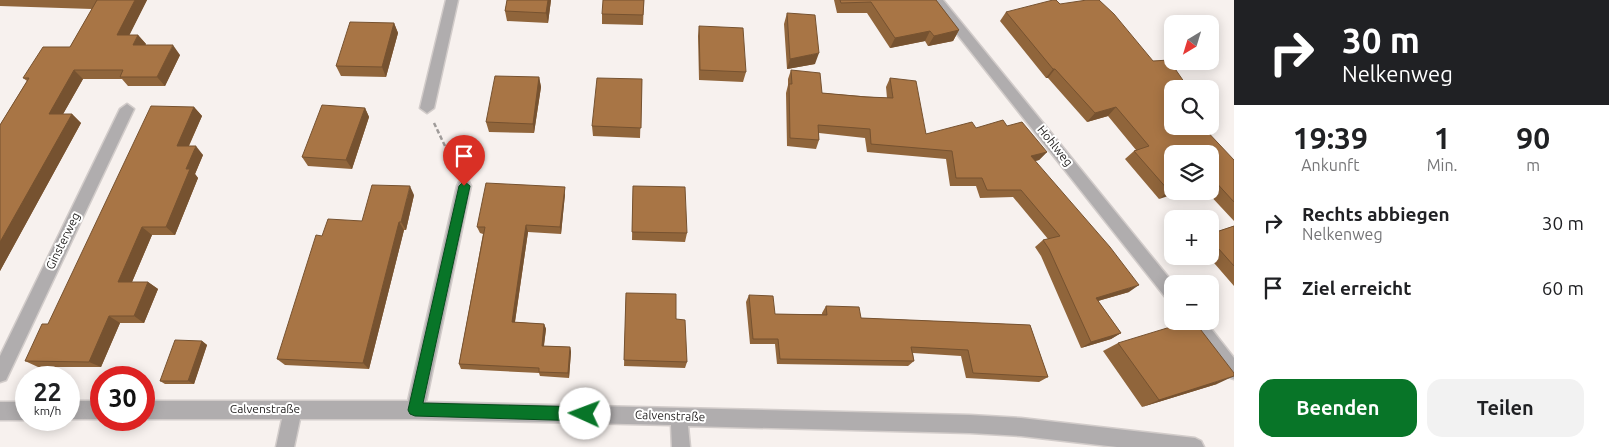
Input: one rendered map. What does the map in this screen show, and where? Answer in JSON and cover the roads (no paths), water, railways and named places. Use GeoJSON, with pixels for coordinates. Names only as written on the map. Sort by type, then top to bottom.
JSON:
{"type":"FeatureCollection","features":[{"type":"Feature","properties":{"kind":"street"},"geometry":{"type":"LineString","coordinates":[[427,108],[452,0]]}},
{"type":"Feature","properties":{"kind":"street","name":"Hohlweg"},"geometry":{"type":"LineString","coordinates":[[936,0],[1065,157],[1164,283]]}},
{"type":"Feature","properties":{"kind":"street","name":"Ginsterweg"},"geometry":{"type":"LineString","coordinates":[[0,374],[127,109]]}},
{"type":"Feature","properties":{"kind":"street"},"geometry":{"type":"LineString","coordinates":[[415,410],[464,186]]}},
{"type":"Feature","properties":{"kind":"street"},"geometry":{"type":"LineString","coordinates":[[1202,330],[1234,371]]}},
{"type":"Feature","properties":{"kind":"street"},"geometry":{"type":"LineString","coordinates":[[285,447],[293,409]]}},
{"type":"Feature","properties":{"kind":"street"},"geometry":{"type":"LineString","coordinates":[[0,411],[15,410]]}},
{"type":"Feature","properties":{"kind":"street","name":"Calvenstraße"},"geometry":{"type":"LineString","coordinates":[[155,410],[415,410],[970,424],[1021,427],[1141,444],[1195,447]]}},
{"type":"Feature","properties":{"kind":"street"},"geometry":{"type":"LineString","coordinates":[[679,417],[681,447]]}}]}
